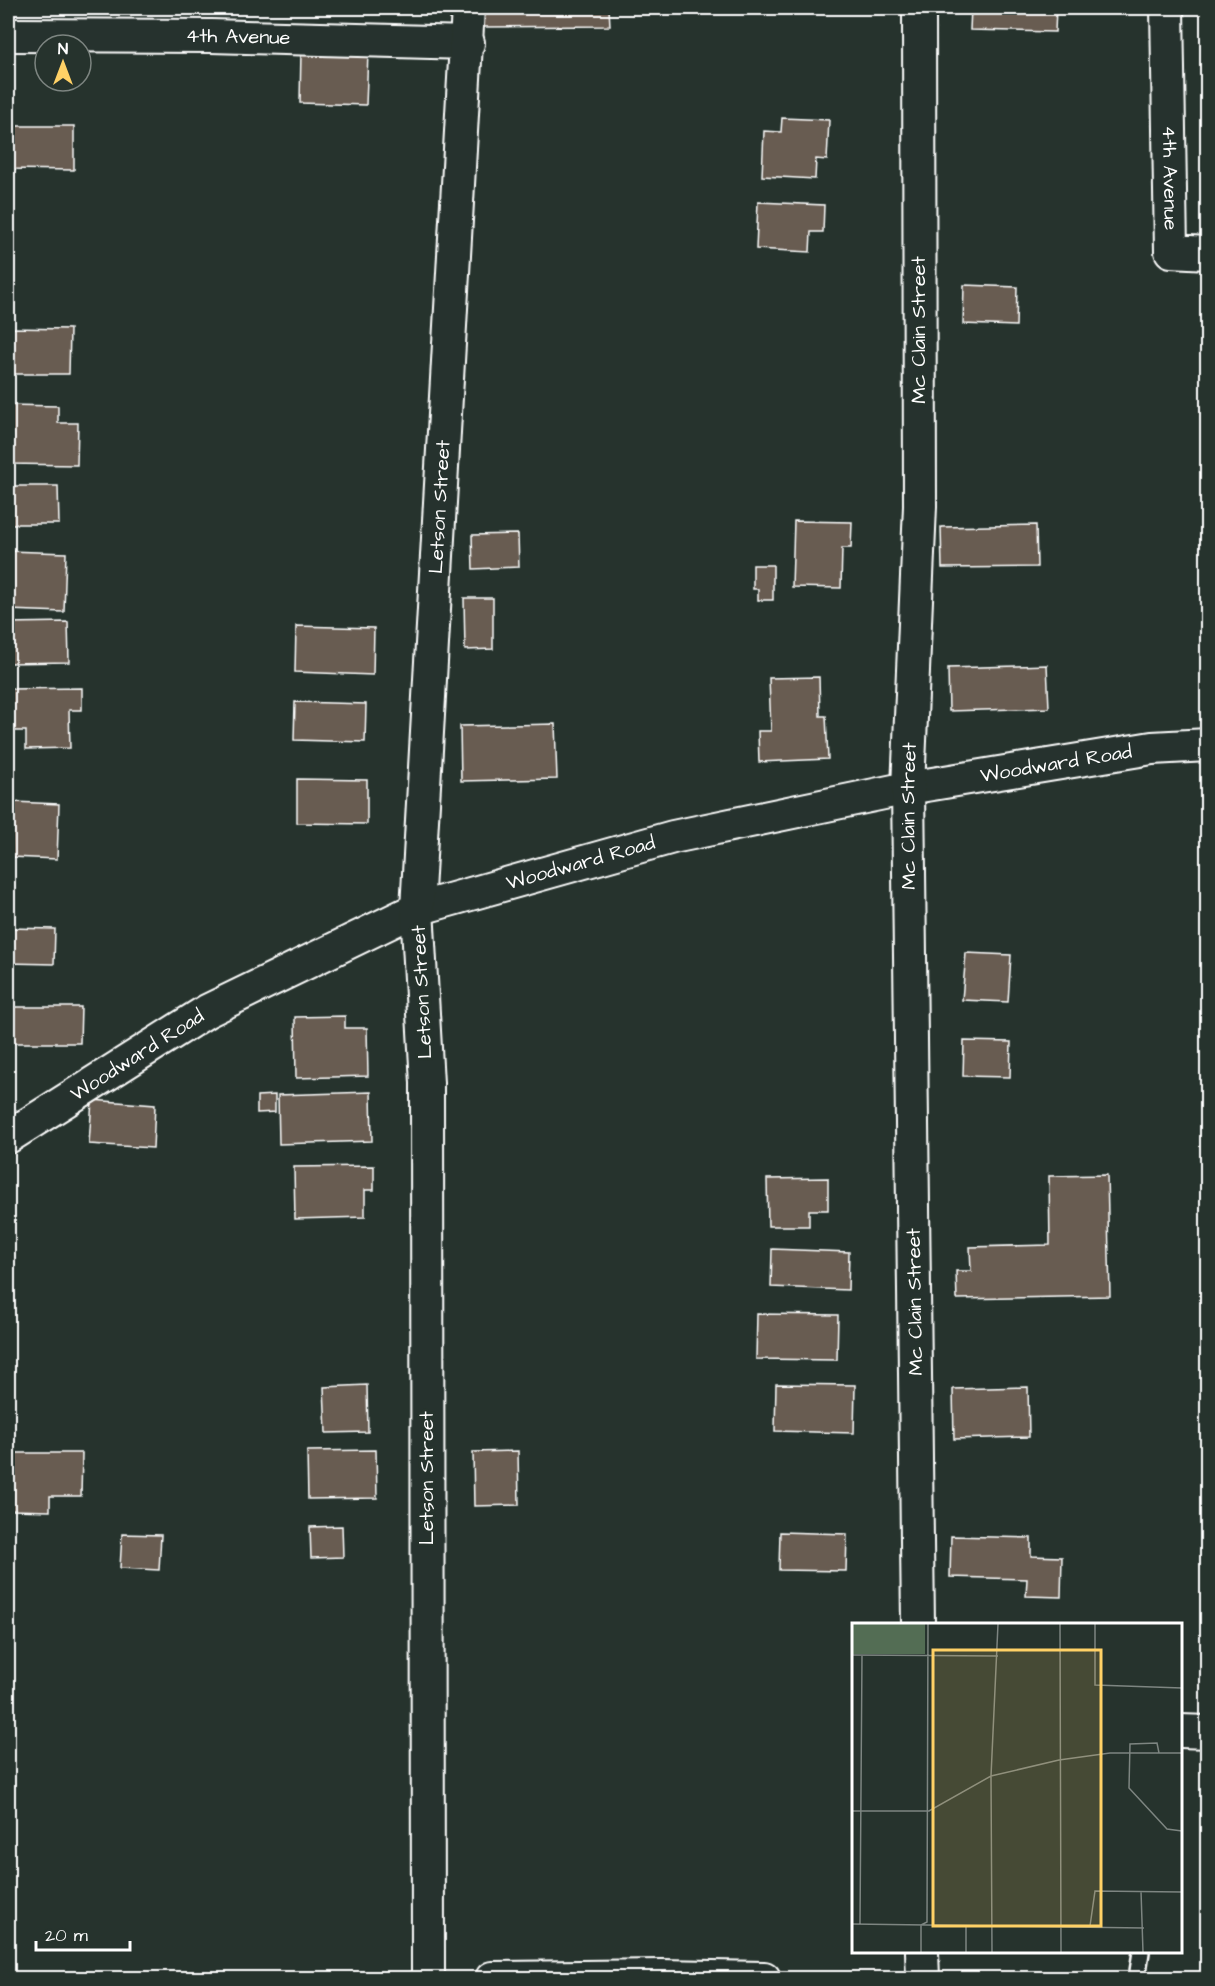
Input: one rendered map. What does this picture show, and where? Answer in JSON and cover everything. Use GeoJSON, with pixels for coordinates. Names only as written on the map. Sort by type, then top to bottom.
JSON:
{"type":"FeatureCollection","features":[{"type":"Feature","properties":{"kind":"street","name":"Letson Street"},"geometry":{"type":"LineString","coordinates":[[428,1978],[427,1083],[417,909],[468,43],[468,8]]}},
{"type":"Feature","properties":{"kind":"street","name":"Mc Clain Street"},"geometry":{"type":"LineString","coordinates":[[918,1623],[908,788],[920,506],[919,8]]}},
{"type":"Feature","properties":{"kind":"street","name":"4th Avenue"},"geometry":{"type":"LineString","coordinates":[[1167,8],[1171,251],[1208,253]]}},
{"type":"Feature","properties":{"kind":"street","name":"4th Avenue"},"geometry":{"type":"LineString","coordinates":[[8,36],[211,36],[468,43]]}},
{"type":"Feature","properties":{"kind":"street","name":"Woodward Road"},"geometry":{"type":"LineString","coordinates":[[8,1137],[207,1011],[417,909],[673,837],[908,788],[1152,748],[1208,745]]}},
{"type":"Feature","properties":{"kind":"street"},"geometry":{"type":"LineString","coordinates":[[1182,1731],[1208,1732]]}},
{"type":"Feature","properties":{"kind":"street"},"geometry":{"type":"LineString","coordinates":[[922,1953],[923,1978]]}},
{"type":"Feature","properties":{"kind":"street"},"geometry":{"type":"LineString","coordinates":[[492,1978],[661,1976],[765,1978]]}},
{"type":"Feature","properties":{"kind":"lane"},"geometry":{"type":"LineString","coordinates":[[1137,1978],[1141,1953]]}},
{"type":"Feature","properties":{"kind":"building"},"geometry":{"type":"Polygon","coordinates":[[[481,8],[609,8],[610,26],[482,27],[481,8]]]}},
{"type":"Feature","properties":{"kind":"building"},"geometry":{"type":"Polygon","coordinates":[[[971,8],[1056,8],[1055,32],[970,30],[971,8]]]}},
{"type":"Feature","properties":{"kind":"building"},"geometry":{"type":"Polygon","coordinates":[[[301,51],[368,52],[366,105],[300,103],[301,51]]]}},
{"type":"Feature","properties":{"kind":"building"},"geometry":{"type":"Polygon","coordinates":[[[782,118],[829,120],[827,160],[816,159],[815,179],[762,176],[764,131],[781,132],[782,118]]]}},
{"type":"Feature","properties":{"kind":"building"},"geometry":{"type":"Polygon","coordinates":[[[8,126],[74,126],[74,170],[8,169],[8,126]]]}},
{"type":"Feature","properties":{"kind":"building"},"geometry":{"type":"Polygon","coordinates":[[[758,202],[824,205],[823,232],[811,232],[810,252],[756,249],[758,202]]]}},
{"type":"Feature","properties":{"kind":"building"},"geometry":{"type":"Polygon","coordinates":[[[964,285],[1017,287],[1016,326],[963,324],[964,285]]]}},
{"type":"Feature","properties":{"kind":"building"},"geometry":{"type":"Polygon","coordinates":[[[8,328],[70,329],[69,374],[8,374],[8,328]]]}},
{"type":"Feature","properties":{"kind":"building"},"geometry":{"type":"Polygon","coordinates":[[[8,405],[58,406],[58,423],[78,423],[77,465],[8,464],[8,405]]]}},
{"type":"Feature","properties":{"kind":"building"},"geometry":{"type":"Polygon","coordinates":[[[8,486],[58,486],[59,524],[8,524],[8,486]]]}},
{"type":"Feature","properties":{"kind":"building"},"geometry":{"type":"Polygon","coordinates":[[[794,521],[852,522],[851,548],[842,548],[841,588],[792,587],[794,521]]]}},
{"type":"Feature","properties":{"kind":"building"},"geometry":{"type":"Polygon","coordinates":[[[1036,525],[1037,567],[942,568],[941,527],[1036,525]]]}},
{"type":"Feature","properties":{"kind":"building"},"geometry":{"type":"Polygon","coordinates":[[[518,534],[519,567],[473,569],[472,535],[518,534]]]}},
{"type":"Feature","properties":{"kind":"building"},"geometry":{"type":"Polygon","coordinates":[[[8,551],[66,553],[64,612],[8,610],[8,551]]]}},
{"type":"Feature","properties":{"kind":"building"},"geometry":{"type":"Polygon","coordinates":[[[753,565],[773,565],[773,600],[758,600],[758,589],[753,589],[753,565]]]}},
{"type":"Feature","properties":{"kind":"building"},"geometry":{"type":"Polygon","coordinates":[[[464,598],[493,598],[493,649],[465,650],[464,598]]]}},
{"type":"Feature","properties":{"kind":"building"},"geometry":{"type":"Polygon","coordinates":[[[68,622],[69,662],[8,663],[8,623],[68,622]]]}},
{"type":"Feature","properties":{"kind":"building"},"geometry":{"type":"Polygon","coordinates":[[[296,626],[374,628],[373,675],[295,672],[296,626]]]}},
{"type":"Feature","properties":{"kind":"building"},"geometry":{"type":"Polygon","coordinates":[[[1047,665],[1049,708],[949,711],[948,668],[1047,665]]]}},
{"type":"Feature","properties":{"kind":"building"},"geometry":{"type":"Polygon","coordinates":[[[819,677],[820,716],[826,716],[828,759],[759,762],[758,731],[771,731],[769,678],[819,677]]]}},
{"type":"Feature","properties":{"kind":"building"},"geometry":{"type":"Polygon","coordinates":[[[82,688],[82,710],[69,710],[70,748],[26,749],[26,731],[8,731],[8,689],[82,688]]]}},
{"type":"Feature","properties":{"kind":"building"},"geometry":{"type":"Polygon","coordinates":[[[295,702],[366,704],[365,742],[294,740],[295,702]]]}},
{"type":"Feature","properties":{"kind":"building"},"geometry":{"type":"Polygon","coordinates":[[[555,724],[557,779],[461,781],[460,726],[555,724]]]}},
{"type":"Feature","properties":{"kind":"building"},"geometry":{"type":"Polygon","coordinates":[[[297,779],[367,780],[367,824],[297,823],[297,779]]]}},
{"type":"Feature","properties":{"kind":"building"},"geometry":{"type":"Polygon","coordinates":[[[13,802],[59,804],[57,859],[11,857],[13,802]]]}},
{"type":"Feature","properties":{"kind":"building"},"geometry":{"type":"Polygon","coordinates":[[[8,928],[55,929],[54,964],[8,963],[8,928]]]}},
{"type":"Feature","properties":{"kind":"building"},"geometry":{"type":"Polygon","coordinates":[[[966,953],[1011,955],[1008,1002],[962,1000],[966,953]]]}},
{"type":"Feature","properties":{"kind":"building"},"geometry":{"type":"Polygon","coordinates":[[[8,1007],[81,1007],[80,1043],[8,1043],[8,1007]]]}},
{"type":"Feature","properties":{"kind":"building"},"geometry":{"type":"Polygon","coordinates":[[[345,1016],[345,1028],[367,1028],[368,1076],[296,1078],[295,1017],[345,1016]]]}},
{"type":"Feature","properties":{"kind":"building"},"geometry":{"type":"Polygon","coordinates":[[[964,1041],[1011,1042],[1010,1077],[963,1076],[964,1041]]]}},
{"type":"Feature","properties":{"kind":"building"},"geometry":{"type":"Polygon","coordinates":[[[371,1092],[372,1141],[279,1144],[278,1095],[371,1092]]]}},
{"type":"Feature","properties":{"kind":"building"},"geometry":{"type":"Polygon","coordinates":[[[275,1095],[275,1112],[257,1113],[257,1096],[275,1095]]]}},
{"type":"Feature","properties":{"kind":"building"},"geometry":{"type":"Polygon","coordinates":[[[92,1100],[155,1105],[153,1148],[89,1144],[92,1100]]]}},
{"type":"Feature","properties":{"kind":"building"},"geometry":{"type":"Polygon","coordinates":[[[374,1166],[374,1190],[365,1190],[365,1217],[295,1219],[294,1167],[374,1166]]]}},
{"type":"Feature","properties":{"kind":"building"},"geometry":{"type":"Polygon","coordinates":[[[1107,1175],[1110,1296],[957,1299],[956,1271],[971,1271],[970,1247],[1050,1245],[1049,1176],[1107,1175]]]}},
{"type":"Feature","properties":{"kind":"building"},"geometry":{"type":"Polygon","coordinates":[[[828,1178],[828,1210],[809,1210],[809,1226],[768,1226],[767,1179],[828,1178]]]}},
{"type":"Feature","properties":{"kind":"building"},"geometry":{"type":"Polygon","coordinates":[[[772,1249],[849,1252],[848,1290],[771,1287],[772,1249]]]}},
{"type":"Feature","properties":{"kind":"building"},"geometry":{"type":"Polygon","coordinates":[[[757,1314],[838,1315],[837,1360],[756,1359],[757,1314]]]}},
{"type":"Feature","properties":{"kind":"building"},"geometry":{"type":"Polygon","coordinates":[[[776,1384],[855,1385],[854,1433],[775,1431],[776,1384]]]}},
{"type":"Feature","properties":{"kind":"building"},"geometry":{"type":"Polygon","coordinates":[[[367,1385],[368,1432],[326,1433],[324,1387],[367,1385]]]}},
{"type":"Feature","properties":{"kind":"building"},"geometry":{"type":"Polygon","coordinates":[[[1028,1387],[1029,1437],[954,1439],[953,1389],[1028,1387]]]}},
{"type":"Feature","properties":{"kind":"building"},"geometry":{"type":"Polygon","coordinates":[[[376,1450],[377,1498],[308,1499],[307,1451],[376,1450]]]}},
{"type":"Feature","properties":{"kind":"building"},"geometry":{"type":"Polygon","coordinates":[[[518,1451],[519,1505],[474,1506],[473,1452],[518,1451]]]}},
{"type":"Feature","properties":{"kind":"building"},"geometry":{"type":"Polygon","coordinates":[[[8,1453],[82,1453],[81,1496],[50,1496],[50,1511],[11,1510],[11,1495],[8,1495],[8,1453]]]}},
{"type":"Feature","properties":{"kind":"building"},"geometry":{"type":"Polygon","coordinates":[[[342,1526],[343,1557],[311,1558],[310,1527],[342,1526]]]}},
{"type":"Feature","properties":{"kind":"building"},"geometry":{"type":"Polygon","coordinates":[[[780,1532],[847,1534],[846,1571],[779,1570],[780,1532]]]}},
{"type":"Feature","properties":{"kind":"building"},"geometry":{"type":"Polygon","coordinates":[[[122,1534],[161,1535],[159,1570],[120,1568],[122,1534]]]}},
{"type":"Feature","properties":{"kind":"building"},"geometry":{"type":"Polygon","coordinates":[[[951,1536],[1031,1538],[1031,1556],[1062,1557],[1061,1597],[1026,1596],[1027,1579],[950,1577],[951,1536]]]}}]}
